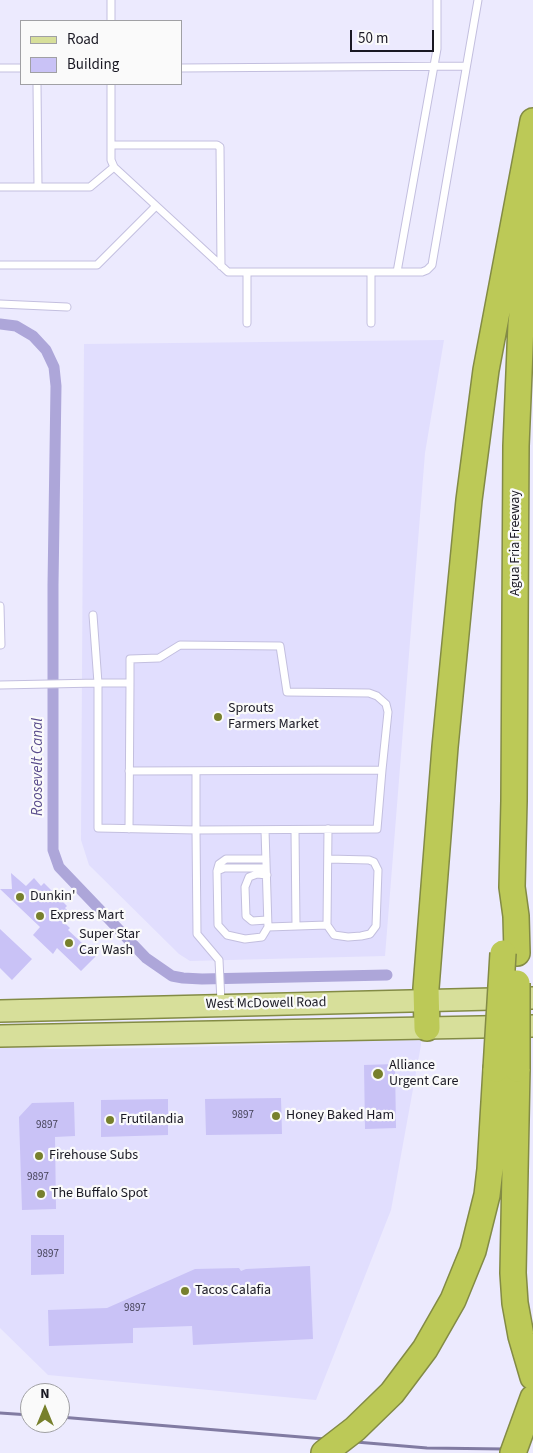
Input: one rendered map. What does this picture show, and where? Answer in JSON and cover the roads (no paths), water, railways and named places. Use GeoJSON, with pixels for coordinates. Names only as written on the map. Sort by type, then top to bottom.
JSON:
{"type":"FeatureCollection","features":[{"type":"Feature","properties":{"kind":"highway"},"geometry":{"type":"LineString","coordinates":[[427,1028],[426,988],[445,747],[470,491],[486,370],[533,121]]}},
{"type":"Feature","properties":{"kind":"highway","name":"Agua Fria Freeway"},"geometry":{"type":"LineString","coordinates":[[507,1069],[510,953],[506,916],[512,886],[519,370],[528,241],[533,201]]}},
{"type":"Feature","properties":{"kind":"highway"},"geometry":{"type":"LineString","coordinates":[[507,1069],[515,1303],[521,1336],[533,1377]]}},
{"type":"Feature","properties":{"kind":"highway"},"geometry":{"type":"LineString","coordinates":[[324,1453],[355,1429],[392,1393],[424,1349],[453,1300],[478,1235],[487,1195],[507,1069]]}},
{"type":"Feature","properties":{"kind":"highway"},"geometry":{"type":"LineString","coordinates":[[513,1453],[533,1398]]}},
{"type":"Feature","properties":{"kind":"main road","name":"West McDowell Road"},"geometry":{"type":"LineString","coordinates":[[0,1011],[533,998]]}},
{"type":"Feature","properties":{"kind":"main road","name":"West McDowell Road"},"geometry":{"type":"LineString","coordinates":[[0,1036],[533,1026]]}},
{"type":"Feature","properties":{"kind":"lane"},"geometry":{"type":"LineString","coordinates":[[111,0],[111,20]]}},
{"type":"Feature","properties":{"kind":"lane"},"geometry":{"type":"LineString","coordinates":[[397,272],[437,49],[437,0]]}},
{"type":"Feature","properties":{"kind":"lane"},"geometry":{"type":"LineString","coordinates":[[111,85],[111,160],[114,167],[228,272],[422,272],[427,270],[432,264],[478,0]]}},
{"type":"Feature","properties":{"kind":"lane"},"geometry":{"type":"LineString","coordinates":[[182,68],[466,66]]}},
{"type":"Feature","properties":{"kind":"lane"},"geometry":{"type":"LineString","coordinates":[[0,68],[20,68]]}},
{"type":"Feature","properties":{"kind":"lane"},"geometry":{"type":"LineString","coordinates":[[37,85],[38,187]]}},
{"type":"Feature","properties":{"kind":"lane"},"geometry":{"type":"LineString","coordinates":[[111,145],[217,145],[220,147],[221,266]]}},
{"type":"Feature","properties":{"kind":"lane"},"geometry":{"type":"LineString","coordinates":[[0,187],[90,187],[114,167]]}},
{"type":"Feature","properties":{"kind":"lane"},"geometry":{"type":"LineString","coordinates":[[0,265],[97,264],[156,206]]}},
{"type":"Feature","properties":{"kind":"lane"},"geometry":{"type":"LineString","coordinates":[[246,272],[247,323]]}},
{"type":"Feature","properties":{"kind":"lane"},"geometry":{"type":"LineString","coordinates":[[371,272],[371,323]]}},
{"type":"Feature","properties":{"kind":"lane"},"geometry":{"type":"LineString","coordinates":[[0,304],[67,307]]}},
{"type":"Feature","properties":{"kind":"lane"},"geometry":{"type":"LineString","coordinates":[[0,606],[1,645]]}},
{"type":"Feature","properties":{"kind":"lane"},"geometry":{"type":"LineString","coordinates":[[93,615],[98,683],[98,828],[129,829],[196,830],[378,829],[388,712],[386,704],[377,696],[369,693],[287,692],[280,646],[180,645],[159,658],[130,659],[129,829]]}},
{"type":"Feature","properties":{"kind":"lane"},"geometry":{"type":"LineString","coordinates":[[0,685],[130,683]]}},
{"type":"Feature","properties":{"kind":"lane"},"geometry":{"type":"LineString","coordinates":[[129,770],[382,770]]}},
{"type":"Feature","properties":{"kind":"lane"},"geometry":{"type":"LineString","coordinates":[[196,770],[197,934],[219,960],[222,1005]]}},
{"type":"Feature","properties":{"kind":"lane"},"geometry":{"type":"LineString","coordinates":[[328,829],[327,925],[334,934],[348,937],[370,934],[376,926],[378,870],[374,862],[369,860],[328,859]]}},
{"type":"Feature","properties":{"kind":"lane"},"geometry":{"type":"LineString","coordinates":[[265,830],[266,859],[266,871],[268,923],[262,937],[245,939],[227,935],[218,925],[217,871],[219,864],[226,859],[266,859]]}},
{"type":"Feature","properties":{"kind":"lane"},"geometry":{"type":"LineString","coordinates":[[295,830],[296,926]]}},
{"type":"Feature","properties":{"kind":"lane"},"geometry":{"type":"LineString","coordinates":[[217,871],[224,868],[266,871]]}},
{"type":"Feature","properties":{"kind":"lane"},"geometry":{"type":"LineString","coordinates":[[266,871],[249,877],[245,887],[246,916],[252,921],[268,923],[296,926],[327,925]]}},
{"type":"Feature","properties":{"kind":"waterway","name":"Roosevelt Canal"},"geometry":{"type":"LineString","coordinates":[[0,324],[16,326],[33,336],[46,350],[54,367],[56,386],[53,585],[53,850],[59,867],[146,958],[172,976],[202,979],[387,975]]}},
{"type":"Feature","properties":{"kind":"waterway"},"geometry":{"type":"LineString","coordinates":[[0,1413],[20,1414]]}},
{"type":"Feature","properties":{"kind":"waterway"},"geometry":{"type":"LineString","coordinates":[[70,1418],[325,1439]]}},
{"type":"Feature","properties":{"kind":"waterway"},"geometry":{"type":"LineString","coordinates":[[356,1442],[427,1448],[505,1449]]}},
{"type":"Feature","properties":{"kind":"place","name":"Sprouts Farmers Market"},"geometry":{"type":"Point","coordinates":[218,717]}},
{"type":"Feature","properties":{"kind":"place","name":"Dunkin'"},"geometry":{"type":"Point","coordinates":[20,897]}},
{"type":"Feature","properties":{"kind":"place","name":"Express Mart"},"geometry":{"type":"Point","coordinates":[40,916]}},
{"type":"Feature","properties":{"kind":"place","name":"Super Star Car Wash"},"geometry":{"type":"Point","coordinates":[69,943]}},
{"type":"Feature","properties":{"kind":"place","name":"Alliance Urgent Care"},"geometry":{"type":"Point","coordinates":[378,1074]}},
{"type":"Feature","properties":{"kind":"place","name":"Honey Baked Ham"},"geometry":{"type":"Point","coordinates":[276,1116]}},
{"type":"Feature","properties":{"kind":"place","name":"Frutilandia"},"geometry":{"type":"Point","coordinates":[110,1120]}},
{"type":"Feature","properties":{"kind":"place","name":"Firehouse Subs"},"geometry":{"type":"Point","coordinates":[39,1156]}},
{"type":"Feature","properties":{"kind":"place","name":"The Buffalo Spot"},"geometry":{"type":"Point","coordinates":[41,1194]}},
{"type":"Feature","properties":{"kind":"place","name":"Tacos Calafia"},"geometry":{"type":"Point","coordinates":[185,1291]}}]}
